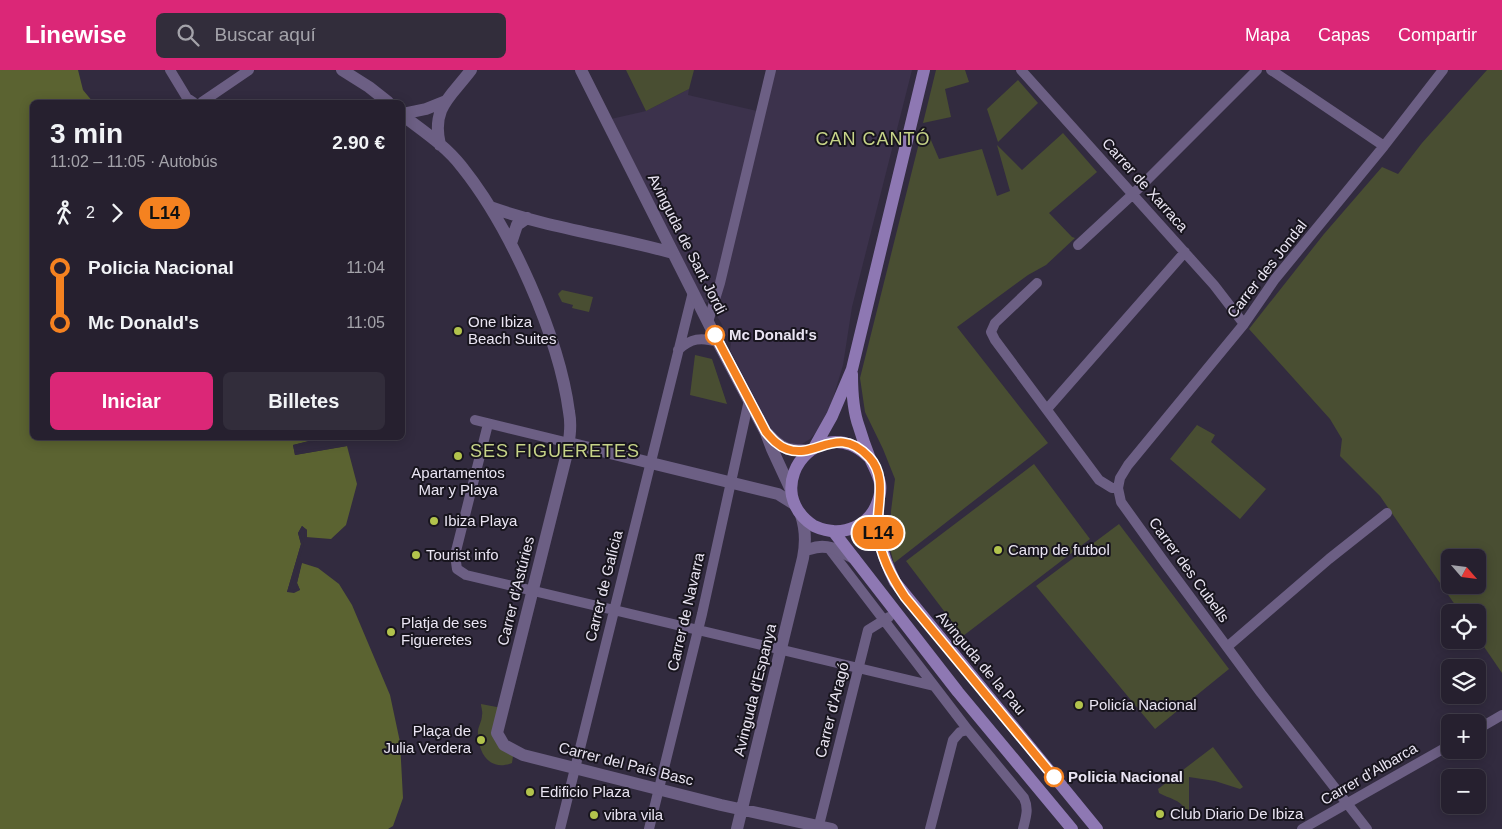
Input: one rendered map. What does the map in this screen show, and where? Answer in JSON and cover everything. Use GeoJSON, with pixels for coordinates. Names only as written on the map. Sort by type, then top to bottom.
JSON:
{"type":"FeatureCollection","features":[{"type":"Feature","properties":{"kind":"main road"},"geometry":{"type":"LineString","coordinates":[[852,369],[852,385],[858,425],[870,458],[880,478],[880,490],[878,501],[866,520],[856,527],[832,531],[814,526],[801,515],[794,504],[791,490],[792,479],[802,458],[812,449],[832,416],[852,369],[924,70]]}},
{"type":"Feature","properties":{"kind":"main road"},"geometry":{"type":"LineString","coordinates":[[855,411],[884,466],[888,478],[882,553]]}},
{"type":"Feature","properties":{"kind":"main road"},"geometry":{"type":"LineString","coordinates":[[812,449],[826,443],[838,442],[850,444],[870,458]]}},
{"type":"Feature","properties":{"kind":"main road","name":"Avinguda de la Pau"},"geometry":{"type":"LineString","coordinates":[[878,501],[878,532],[882,553],[895,582],[905,597],[1097,829]]}},
{"type":"Feature","properties":{"kind":"main road"},"geometry":{"type":"LineString","coordinates":[[832,531],[856,559],[958,692],[1072,829]]}},
{"type":"Feature","properties":{"kind":"street"},"geometry":{"type":"LineString","coordinates":[[170,70],[190,100]]}},
{"type":"Feature","properties":{"kind":"street"},"geometry":{"type":"LineString","coordinates":[[205,100],[248,70]]}},
{"type":"Feature","properties":{"kind":"street"},"geometry":{"type":"LineString","coordinates":[[342,70],[385,100]]}},
{"type":"Feature","properties":{"kind":"street"},"geometry":{"type":"LineString","coordinates":[[440,145],[438,117],[446,101],[471,70]]}},
{"type":"Feature","properties":{"kind":"street","name":"Avinguda de Sant Jordi"},"geometry":{"type":"LineString","coordinates":[[581,70],[718,342],[766,432],[791,490]]}},
{"type":"Feature","properties":{"kind":"street"},"geometry":{"type":"LineString","coordinates":[[708,322],[720,283],[771,70]]}},
{"type":"Feature","properties":{"kind":"street","name":"Carrer de Xarraca"},"geometry":{"type":"LineString","coordinates":[[1022,70],[1185,252],[1244,324]]}},
{"type":"Feature","properties":{"kind":"street"},"geometry":{"type":"LineString","coordinates":[[1078,246],[1257,70]]}},
{"type":"Feature","properties":{"kind":"street"},"geometry":{"type":"LineString","coordinates":[[1271,70],[1384,146]]}},
{"type":"Feature","properties":{"kind":"street","name":"Carrer des Jondal"},"geometry":{"type":"LineString","coordinates":[[1118,488],[1120,478],[1128,464],[1244,324],[1275,279],[1384,146],[1443,70]]}},
{"type":"Feature","properties":{"kind":"street"},"geometry":{"type":"LineString","coordinates":[[405,114],[426,110],[446,101]]}},
{"type":"Feature","properties":{"kind":"street","name":"Carrer d'Astúries"},"geometry":{"type":"LineString","coordinates":[[405,116],[440,145],[462,167],[490,207],[511,243],[545,324],[559,365],[570,412],[569,443],[498,733],[504,745]]}},
{"type":"Feature","properties":{"kind":"street"},"geometry":{"type":"LineString","coordinates":[[490,207],[527,218],[638,243],[673,253]]}},
{"type":"Feature","properties":{"kind":"street"},"geometry":{"type":"LineString","coordinates":[[511,243],[517,226],[527,218]]}},
{"type":"Feature","properties":{"kind":"street"},"geometry":{"type":"LineString","coordinates":[[638,243],[650,236],[657,222]]}},
{"type":"Feature","properties":{"kind":"street"},"geometry":{"type":"LineString","coordinates":[[1047,409],[1185,252]]}},
{"type":"Feature","properties":{"kind":"street"},"geometry":{"type":"LineString","coordinates":[[1037,284],[995,323],[991,332],[995,340],[1100,480],[1112,488],[1118,488]]}},
{"type":"Feature","properties":{"kind":"street","name":"Carrer de Galícia"},"geometry":{"type":"LineString","coordinates":[[560,829],[693,292]]}},
{"type":"Feature","properties":{"kind":"street"},"geometry":{"type":"LineString","coordinates":[[678,350],[686,343],[699,338],[718,342]]}},
{"type":"Feature","properties":{"kind":"street","name":"Carrer de Navarra"},"geometry":{"type":"LineString","coordinates":[[649,829],[697,631],[749,400]]}},
{"type":"Feature","properties":{"kind":"street"},"geometry":{"type":"LineString","coordinates":[[475,420],[778,494],[794,504]]}},
{"type":"Feature","properties":{"kind":"street"},"geometry":{"type":"LineString","coordinates":[[488,424],[455,555],[457,569],[466,575],[934,686]]}},
{"type":"Feature","properties":{"kind":"street","name":"Avinguda de Sant Jordi"},"geometry":{"type":"LineString","coordinates":[[766,432],[778,445],[787,449],[812,449]]}},
{"type":"Feature","properties":{"kind":"street","name":"Carrer des Cubells"},"geometry":{"type":"LineString","coordinates":[[1118,488],[1122,502],[1128,512],[1261,693],[1367,829]]}},
{"type":"Feature","properties":{"kind":"street"},"geometry":{"type":"LineString","coordinates":[[1228,647],[1329,559],[1386,514]]}},
{"type":"Feature","properties":{"kind":"street","name":"Avinguda d'Espanya"},"geometry":{"type":"LineString","coordinates":[[737,829],[806,554],[806,539],[801,515]]}},
{"type":"Feature","properties":{"kind":"street"},"geometry":{"type":"LineString","coordinates":[[806,554],[818,540],[832,531]]}},
{"type":"Feature","properties":{"kind":"street"},"geometry":{"type":"LineString","coordinates":[[806,554],[821,546],[856,559]]}},
{"type":"Feature","properties":{"kind":"street"},"geometry":{"type":"LineString","coordinates":[[828,547],[968,730],[1024,798],[1028,806],[1023,829]]}},
{"type":"Feature","properties":{"kind":"street","name":"Carrer d'Aragó"},"geometry":{"type":"LineString","coordinates":[[818,828],[868,630],[896,612]]}},
{"type":"Feature","properties":{"kind":"street"},"geometry":{"type":"LineString","coordinates":[[1486,724],[1502,715]]}},
{"type":"Feature","properties":{"kind":"street"},"geometry":{"type":"LineString","coordinates":[[930,829],[953,740],[960,732],[968,730]]}},
{"type":"Feature","properties":{"kind":"street","name":"Carrer del País Basc"},"geometry":{"type":"LineString","coordinates":[[504,745],[523,755],[818,828],[832,829]]}},
{"type":"Feature","properties":{"kind":"street","name":"Carrer d'Albarca"},"geometry":{"type":"LineString","coordinates":[[1302,829],[1441,750]]}},
{"type":"Feature","properties":{"kind":"shaded area"},"geometry":{"type":"Polygon","coordinates":[[[0,70],[78,70],[83,90],[91,100],[30,100],[30,440],[313,440],[293,445],[295,455],[347,446],[357,484],[346,525],[331,539],[306,537],[307,530],[302,526],[298,533],[301,544],[287,592],[300,590],[297,583],[302,563],[318,568],[339,584],[352,605],[390,695],[400,742],[403,798],[393,826],[388,829],[0,829],[0,70]]]}},
{"type":"Feature","properties":{"kind":"shaded area"},"geometry":{"type":"Polygon","coordinates":[[[626,70],[694,70],[689,89],[646,111],[626,70]]]}},
{"type":"Feature","properties":{"kind":"shaded area"},"geometry":{"type":"Polygon","coordinates":[[[767,70],[912,70],[852,307],[843,365],[831,405],[822,426],[810,439],[797,447],[783,443],[770,428],[730,350],[731,343],[720,321],[708,303],[704,301],[611,119],[646,111],[689,89],[688,95],[757,111],[767,70]]]}},
{"type":"Feature","properties":{"kind":"shaded area"},"geometry":{"type":"Polygon","coordinates":[[[936,70],[965,70],[969,82],[945,89],[951,117],[923,123],[936,70]]]}},
{"type":"Feature","properties":{"kind":"shaded area"},"geometry":{"type":"Polygon","coordinates":[[[1487,70],[1502,70],[1502,673],[1486,649],[1486,604],[1454,604],[1448,594],[1486,594],[1486,549],[1441,549],[1441,584],[1380,496],[1340,456],[1342,439],[1330,419],[1249,329],[1324,234],[1382,167],[1398,174],[1422,143],[1487,70]]]}},
{"type":"Feature","properties":{"kind":"shaded area"},"geometry":{"type":"Polygon","coordinates":[[[1018,80],[1038,103],[998,142],[987,109],[1018,80]]]}},
{"type":"Feature","properties":{"kind":"shaded area"},"geometry":{"type":"Polygon","coordinates":[[[922,131],[930,138],[939,159],[982,149],[997,196],[1010,191],[997,145],[1022,170],[1063,133],[1097,172],[1049,213],[1075,238],[1046,265],[1028,275],[957,327],[1048,443],[894,563],[890,549],[891,511],[895,479],[865,412],[860,378],[922,131]]]}},
{"type":"Feature","properties":{"kind":"shaded area"},"geometry":{"type":"Polygon","coordinates":[[[562,290],[593,297],[589,312],[572,308],[573,305],[562,302],[558,294],[562,290]]]}},
{"type":"Feature","properties":{"kind":"shaded area"},"geometry":{"type":"Polygon","coordinates":[[[695,355],[712,359],[727,404],[690,395],[695,355]]]}},
{"type":"Feature","properties":{"kind":"shaded area"},"geometry":{"type":"Polygon","coordinates":[[[1197,425],[1215,435],[1211,442],[1266,489],[1240,519],[1170,459],[1197,425]]]}},
{"type":"Feature","properties":{"kind":"shaded area","name":"Camp de futbol"},"geometry":{"type":"Polygon","coordinates":[[[1034,464],[1090,539],[963,636],[906,561],[1034,464]]]}},
{"type":"Feature","properties":{"kind":"shaded area"},"geometry":{"type":"Polygon","coordinates":[[[1119,524],[1229,669],[1155,729],[1036,586],[1119,524]]]}},
{"type":"Feature","properties":{"kind":"shaded area"},"geometry":{"type":"Polygon","coordinates":[[[481,704],[502,708],[496,733],[513,756],[512,763],[498,765],[492,763],[484,755],[478,734],[482,714],[481,704]]]}},
{"type":"Feature","properties":{"kind":"shaded area"},"geometry":{"type":"Polygon","coordinates":[[[1213,747],[1243,787],[1240,789],[1215,781],[1189,777],[1189,811],[1177,801],[1159,793],[1158,789],[1213,747]]]}},
{"type":"Feature","properties":{"kind":"pier"},"geometry":{"type":"Polygon","coordinates":[[[320,440],[296,447],[297,452],[347,443],[347,446],[295,455],[293,445],[320,440]]]}},
{"type":"Feature","properties":{"kind":"pier"},"geometry":{"type":"Polygon","coordinates":[[[302,526],[307,530],[307,540],[304,538],[305,531],[303,529],[300,533],[304,544],[290,590],[297,589],[295,582],[299,562],[302,561],[297,583],[300,590],[294,593],[287,592],[301,544],[298,533],[302,526]]]}},
{"type":"Feature","properties":{"kind":"bus line","name":"L14"},"geometry":{"type":"LineString","coordinates":[[715,335],[766,432],[778,445],[793,451],[810,450],[826,443],[838,442],[850,444],[870,458],[880,478],[877,517],[882,553],[895,582],[905,597],[1054,777]]}},
{"type":"Feature","properties":{"kind":"place","name":"One Ibiza Beach Suites"},"geometry":{"type":"Point","coordinates":[458,331]}},
{"type":"Feature","properties":{"kind":"place","name":"Mc Donald's"},"geometry":{"type":"Point","coordinates":[715,335]}},
{"type":"Feature","properties":{"kind":"place","name":"Apartamentos Mar y Playa"},"geometry":{"type":"Point","coordinates":[458,456]}},
{"type":"Feature","properties":{"kind":"place","name":"Ibiza Playa"},"geometry":{"type":"Point","coordinates":[434,521]}},
{"type":"Feature","properties":{"kind":"place","name":"Camp de futbol"},"geometry":{"type":"Point","coordinates":[998,550]}},
{"type":"Feature","properties":{"kind":"place","name":"Tourist info"},"geometry":{"type":"Point","coordinates":[416,555]}},
{"type":"Feature","properties":{"kind":"place","name":"Platja de ses Figueretes"},"geometry":{"type":"Point","coordinates":[391,632]}},
{"type":"Feature","properties":{"kind":"place","name":"Policía Nacional"},"geometry":{"type":"Point","coordinates":[1079,705]}},
{"type":"Feature","properties":{"kind":"place","name":"Plaça de Julia Verdera"},"geometry":{"type":"Point","coordinates":[481,740]}},
{"type":"Feature","properties":{"kind":"place","name":"Policia Nacional"},"geometry":{"type":"Point","coordinates":[1054,777]}},
{"type":"Feature","properties":{"kind":"place","name":"Edificio Plaza"},"geometry":{"type":"Point","coordinates":[530,792]}},
{"type":"Feature","properties":{"kind":"place","name":"Club Diario De Ibiza"},"geometry":{"type":"Point","coordinates":[1160,814]}},
{"type":"Feature","properties":{"kind":"place","name":"vibra vila"},"geometry":{"type":"Point","coordinates":[594,815]}},
{"type":"Feature","properties":{"kind":"district","name":"CAN CANTÓ"},"geometry":{"type":"Point","coordinates":[873,139]}},
{"type":"Feature","properties":{"kind":"district","name":"SES FIGUERETES"},"geometry":{"type":"Point","coordinates":[555,451]}}]}
